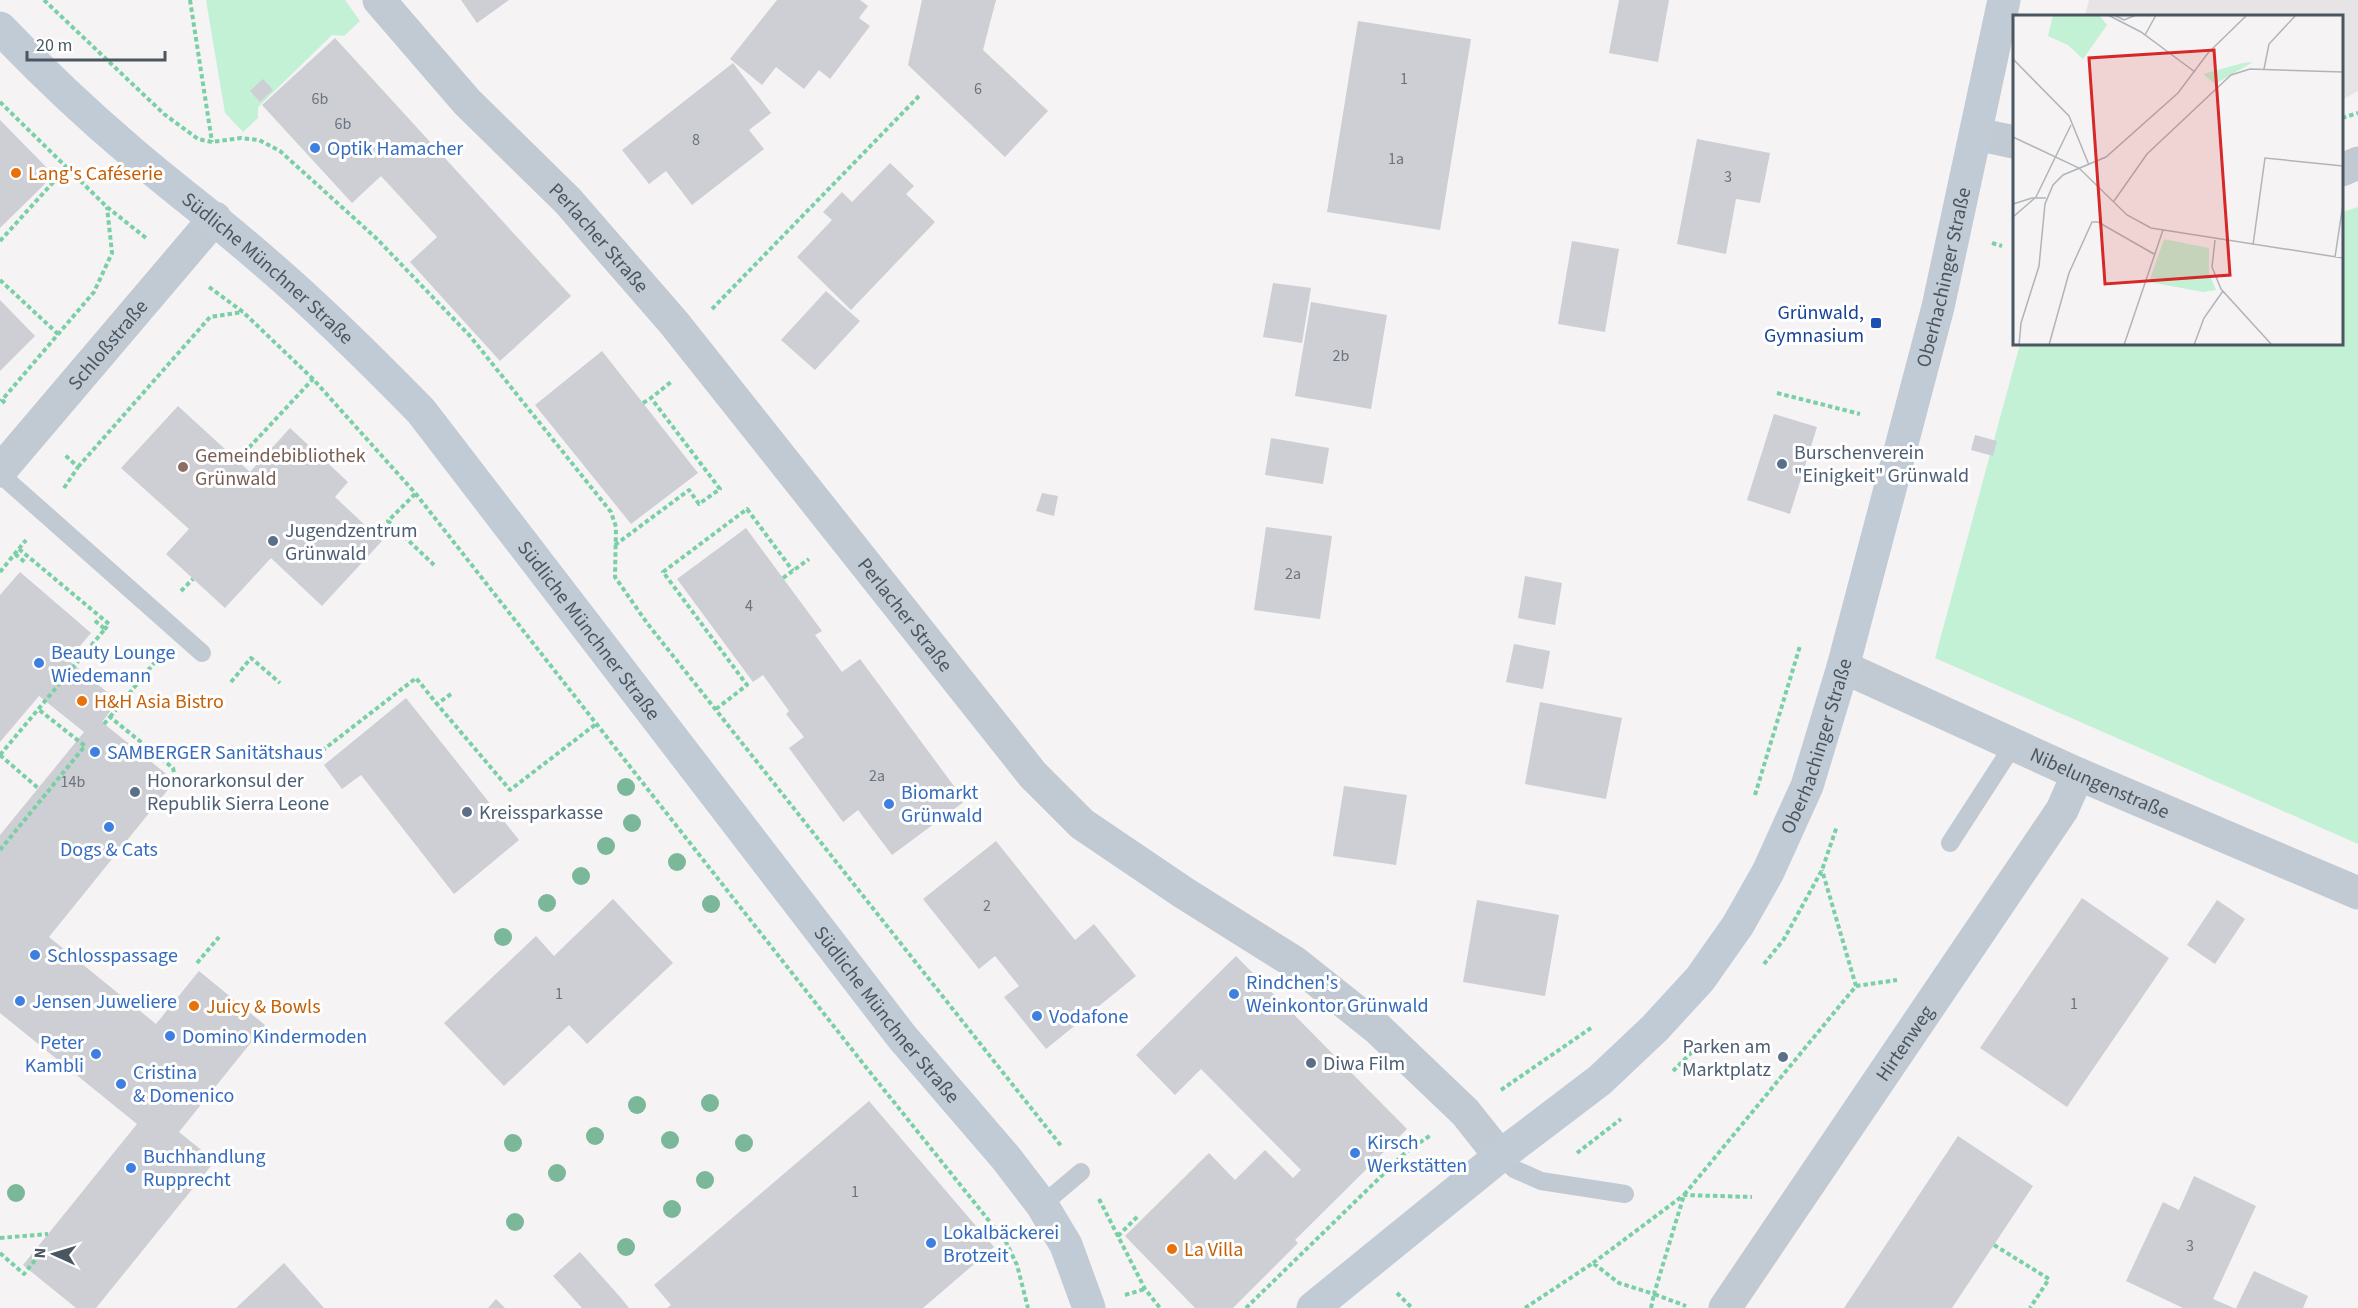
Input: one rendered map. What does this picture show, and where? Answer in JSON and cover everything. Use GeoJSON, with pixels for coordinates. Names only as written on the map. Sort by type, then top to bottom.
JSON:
{"type":"FeatureCollection","features":[{"type":"Feature","properties":{"kind":"main road","name":"Oberhachinger Straße"},"geometry":{"type":"LineString","coordinates":[[1313,1308],[1500,1156],[1600,1080],[1655,1029],[1700,979],[1738,925],[1768,872],[1807,786],[1843,667],[1938,308],[2004,0]]}},
{"type":"Feature","properties":{"kind":"main road","name":"Südliche Münchner Straße"},"geometry":{"type":"LineString","coordinates":[[0,28],[34,64],[130,151],[215,218],[269,265],[421,411],[902,1037],[1006,1158],[1042,1205],[1066,1245],[1089,1308]]}},
{"type":"Feature","properties":{"kind":"street","name":"Perlacher Straße"},"geometry":{"type":"LineString","coordinates":[[379,0],[467,102],[568,201],[694,348],[1033,775],[1082,824],[1184,893],[1294,962],[1377,1028],[1466,1113],[1500,1156]]}},
{"type":"Feature","properties":{"kind":"street"},"geometry":{"type":"LineString","coordinates":[[1976,134],[2013,142]]}},
{"type":"Feature","properties":{"kind":"street"},"geometry":{"type":"LineString","coordinates":[[2343,170],[2358,163]]}},
{"type":"Feature","properties":{"kind":"street","name":"Schloßstraße"},"geometry":{"type":"LineString","coordinates":[[0,472],[215,218]]}},
{"type":"Feature","properties":{"kind":"street","name":"Nibelungenstraße"},"geometry":{"type":"LineString","coordinates":[[1843,667],[2078,774],[2358,893]]}},
{"type":"Feature","properties":{"kind":"street","name":"Hirtenweg"},"geometry":{"type":"LineString","coordinates":[[1725,1308],[2062,810],[2078,774]]}},
{"type":"Feature","properties":{"kind":"lane","name":"Schloßstraße"},"geometry":{"type":"LineString","coordinates":[[0,472],[202,653]]}},
{"type":"Feature","properties":{"kind":"lane"},"geometry":{"type":"LineString","coordinates":[[1950,843],[2014,744]]}},
{"type":"Feature","properties":{"kind":"lane"},"geometry":{"type":"LineString","coordinates":[[1500,1156],[1514,1169],[1541,1180],[1625,1194]]}},
{"type":"Feature","properties":{"kind":"lane"},"geometry":{"type":"LineString","coordinates":[[1042,1205],[1081,1172]]}},
{"type":"Feature","properties":{"kind":"path"},"geometry":{"type":"LineString","coordinates":[[44,0],[164,114],[198,140],[212,142],[241,138],[259,140],[280,151],[376,238],[470,336],[611,512],[616,527],[615,577],[647,623],[1093,1187],[1145,1289],[1160,1308]]}},
{"type":"Feature","properties":{"kind":"path"},"geometry":{"type":"LineString","coordinates":[[190,0],[212,142]]}},
{"type":"Feature","properties":{"kind":"path"},"geometry":{"type":"LineString","coordinates":[[643,403],[651,398],[919,96]]}},
{"type":"Feature","properties":{"kind":"path"},"geometry":{"type":"LineString","coordinates":[[0,102],[107,207],[243,312],[313,379],[416,494],[1006,1242],[1017,1265],[1028,1308]]}},
{"type":"Feature","properties":{"kind":"path"},"geometry":{"type":"LineString","coordinates":[[2343,117],[2358,113]]}},
{"type":"Feature","properties":{"kind":"path"},"geometry":{"type":"LineString","coordinates":[[0,241],[67,167]]}},
{"type":"Feature","properties":{"kind":"path"},"geometry":{"type":"LineString","coordinates":[[0,280],[58,334]]}},
{"type":"Feature","properties":{"kind":"path"},"geometry":{"type":"LineString","coordinates":[[78,466],[210,317],[243,312]]}},
{"type":"Feature","properties":{"kind":"path"},"geometry":{"type":"LineString","coordinates":[[244,453],[313,379]]}},
{"type":"Feature","properties":{"kind":"path"},"geometry":{"type":"LineString","coordinates":[[1777,393],[1860,414]]}},
{"type":"Feature","properties":{"kind":"path"},"geometry":{"type":"LineString","coordinates":[[615,545],[689,490],[699,504],[720,489],[651,398]]}},
{"type":"Feature","properties":{"kind":"path"},"geometry":{"type":"LineString","coordinates":[[416,494],[388,521],[434,565]]}},
{"type":"Feature","properties":{"kind":"path"},"geometry":{"type":"LineString","coordinates":[[716,709],[747,685],[663,572],[747,509],[793,571]]}},
{"type":"Feature","properties":{"kind":"path"},"geometry":{"type":"LineString","coordinates":[[0,572],[19,549],[109,624],[99,636]]}},
{"type":"Feature","properties":{"kind":"path"},"geometry":{"type":"LineString","coordinates":[[783,578],[817,553]]}},
{"type":"Feature","properties":{"kind":"path"},"geometry":{"type":"LineString","coordinates":[[15,554],[26,563]]}},
{"type":"Feature","properties":{"kind":"path"},"geometry":{"type":"LineString","coordinates":[[38,788],[0,755],[105,629],[94,620]]}},
{"type":"Feature","properties":{"kind":"path"},"geometry":{"type":"LineString","coordinates":[[104,724],[179,633]]}},
{"type":"Feature","properties":{"kind":"path"},"geometry":{"type":"LineString","coordinates":[[1753,800],[1800,646]]}},
{"type":"Feature","properties":{"kind":"path"},"geometry":{"type":"LineString","coordinates":[[231,682],[251,658],[280,683]]}},
{"type":"Feature","properties":{"kind":"path"},"geometry":{"type":"LineString","coordinates":[[310,760],[416,678],[510,790],[596,724]]}},
{"type":"Feature","properties":{"kind":"path"},"geometry":{"type":"LineString","coordinates":[[437,704],[451,694]]}},
{"type":"Feature","properties":{"kind":"path"},"geometry":{"type":"LineString","coordinates":[[0,850],[85,746],[38,709]]}},
{"type":"Feature","properties":{"kind":"path"},"geometry":{"type":"LineString","coordinates":[[110,717],[173,768],[177,787]]}},
{"type":"Feature","properties":{"kind":"path"},"geometry":{"type":"LineString","coordinates":[[1525,1308],[1593,1263],[1684,1195],[1856,986],[1822,870]]}},
{"type":"Feature","properties":{"kind":"path"},"geometry":{"type":"LineString","coordinates":[[197,963],[219,937]]}},
{"type":"Feature","properties":{"kind":"path"},"geometry":{"type":"LineString","coordinates":[[1246,1308],[1406,1152],[1595,1026]]}},
{"type":"Feature","properties":{"kind":"path"},"geometry":{"type":"LineString","coordinates":[[1684,1195],[1776,1198],[1791,1209]]}},
{"type":"Feature","properties":{"kind":"path"},"geometry":{"type":"LineString","coordinates":[[1651,1308],[1684,1195]]}},
{"type":"Feature","properties":{"kind":"path"},"geometry":{"type":"LineString","coordinates":[[1118,1236],[1138,1216]]}},
{"type":"Feature","properties":{"kind":"path"},"geometry":{"type":"LineString","coordinates":[[0,1238],[48,1234]]}},
{"type":"Feature","properties":{"kind":"path"},"geometry":{"type":"LineString","coordinates":[[1994,1245],[2049,1279],[2030,1308]]}},
{"type":"Feature","properties":{"kind":"path"},"geometry":{"type":"LineString","coordinates":[[0,1254],[24,1274],[36,1259]]}},
{"type":"Feature","properties":{"kind":"path"},"geometry":{"type":"LineString","coordinates":[[1593,1263],[1619,1283],[1693,1308]]}},
{"type":"Feature","properties":{"kind":"path"},"geometry":{"type":"LineString","coordinates":[[1396,1293],[1412,1308]]}},
{"type":"Feature","properties":{"kind":"shaded area"},"geometry":{"type":"Polygon","coordinates":[[[2089,0],[2358,0],[2358,91],[2343,99],[2343,15],[2085,15],[2089,0]]]}},
{"type":"Feature","properties":{"kind":"green space"},"geometry":{"type":"Polygon","coordinates":[[[206,0],[345,0],[360,21],[344,36],[332,35],[258,107],[258,118],[243,132],[225,113],[206,0]]]}},
{"type":"Feature","properties":{"kind":"green space"},"geometry":{"type":"Polygon","coordinates":[[[2358,207],[2358,844],[1935,658],[2020,345],[2343,345],[2343,212],[2358,207]]]}},
{"type":"Feature","properties":{"kind":"building"},"geometry":{"type":"Polygon","coordinates":[[[461,0],[509,0],[477,23],[461,0]]]}},
{"type":"Feature","properties":{"kind":"building"},"geometry":{"type":"Polygon","coordinates":[[[777,0],[860,0],[868,6],[859,18],[870,26],[830,79],[819,70],[804,89],[776,67],[762,85],[730,59],[777,0]]]}},
{"type":"Feature","properties":{"kind":"building"},"geometry":{"type":"Polygon","coordinates":[[[922,0],[996,0],[983,50],[1048,111],[1005,157],[908,65],[922,0]]]}},
{"type":"Feature","properties":{"kind":"building"},"geometry":{"type":"Polygon","coordinates":[[[1619,0],[1669,0],[1658,62],[1609,53],[1619,0]]]}},
{"type":"Feature","properties":{"kind":"building"},"geometry":{"type":"Polygon","coordinates":[[[1358,21],[1471,39],[1440,230],[1327,212],[1358,21]]]}},
{"type":"Feature","properties":{"kind":"building"},"geometry":{"type":"Polygon","coordinates":[[[335,38],[571,296],[500,361],[410,262],[437,237],[381,176],[352,203],[262,105],[335,38]]]}},
{"type":"Feature","properties":{"kind":"building"},"geometry":{"type":"Polygon","coordinates":[[[733,63],[771,113],[749,130],[764,149],[692,205],[666,171],[649,184],[622,150],[733,63]]]}},
{"type":"Feature","properties":{"kind":"building"},"geometry":{"type":"Polygon","coordinates":[[[263,79],[273,90],[260,102],[250,91],[263,79]]]}},
{"type":"Feature","properties":{"kind":"building"},"geometry":{"type":"Polygon","coordinates":[[[0,120],[54,175],[0,228],[0,120]]]}},
{"type":"Feature","properties":{"kind":"building"},"geometry":{"type":"Polygon","coordinates":[[[1697,139],[1770,153],[1760,203],[1736,199],[1726,254],[1677,244],[1697,139]]]}},
{"type":"Feature","properties":{"kind":"building"},"geometry":{"type":"Polygon","coordinates":[[[890,163],[914,186],[906,194],[935,222],[851,310],[797,257],[832,220],[823,212],[842,192],[852,202],[890,163]]]}},
{"type":"Feature","properties":{"kind":"building"},"geometry":{"type":"Polygon","coordinates":[[[1572,241],[1619,249],[1605,332],[1558,324],[1572,241]]]}},
{"type":"Feature","properties":{"kind":"building"},"geometry":{"type":"Polygon","coordinates":[[[1273,283],[1311,288],[1302,343],[1263,337],[1273,283]]]}},
{"type":"Feature","properties":{"kind":"building"},"geometry":{"type":"Polygon","coordinates":[[[826,291],[860,321],[815,370],[781,340],[826,291]]]}},
{"type":"Feature","properties":{"kind":"building"},"geometry":{"type":"Polygon","coordinates":[[[0,300],[35,336],[0,371],[0,300]]]}},
{"type":"Feature","properties":{"kind":"building"},"geometry":{"type":"Polygon","coordinates":[[[1311,302],[1387,315],[1371,409],[1295,396],[1311,302]]]}},
{"type":"Feature","properties":{"kind":"building"},"geometry":{"type":"Polygon","coordinates":[[[602,351],[698,473],[631,524],[535,405],[602,351]]]}},
{"type":"Feature","properties":{"kind":"building"},"geometry":{"type":"Polygon","coordinates":[[[178,406],[250,472],[290,428],[348,482],[335,497],[382,541],[322,606],[271,558],[225,608],[166,554],[189,529],[121,468],[178,406]]]}},
{"type":"Feature","properties":{"kind":"building","name":"Burschenverein \"Einigkeit\" Grünwald"},"geometry":{"type":"Polygon","coordinates":[[[1774,414],[1817,427],[1790,514],[1747,500],[1774,414]]]}},
{"type":"Feature","properties":{"kind":"building"},"geometry":{"type":"Polygon","coordinates":[[[1975,435],[1997,441],[1993,456],[1971,450],[1975,435]]]}},
{"type":"Feature","properties":{"kind":"building"},"geometry":{"type":"Polygon","coordinates":[[[1271,438],[1329,448],[1323,484],[1265,475],[1271,438]]]}},
{"type":"Feature","properties":{"kind":"building"},"geometry":{"type":"Polygon","coordinates":[[[1042,493],[1058,496],[1054,516],[1036,511],[1042,493]]]}},
{"type":"Feature","properties":{"kind":"building"},"geometry":{"type":"Polygon","coordinates":[[[1266,527],[1332,536],[1320,619],[1254,610],[1266,527]]]}},
{"type":"Feature","properties":{"kind":"building"},"geometry":{"type":"Polygon","coordinates":[[[746,528],[822,631],[815,635],[842,672],[860,659],[965,801],[892,855],[858,810],[843,822],[789,748],[804,737],[786,714],[789,711],[763,675],[753,682],[677,579],[746,528]]]}},
{"type":"Feature","properties":{"kind":"building","name":"Schlosspassage"},"geometry":{"type":"Polygon","coordinates":[[[20,572],[91,633],[68,660],[118,701],[102,722],[175,781],[49,937],[156,1024],[199,971],[265,1025],[179,1132],[215,1161],[96,1308],[76,1308],[23,1265],[137,1124],[0,1013],[0,835],[84,732],[39,696],[0,742],[0,595],[20,572]]]}},
{"type":"Feature","properties":{"kind":"building"},"geometry":{"type":"Polygon","coordinates":[[[1525,576],[1562,583],[1555,625],[1518,618],[1525,576]]]}},
{"type":"Feature","properties":{"kind":"building"},"geometry":{"type":"Polygon","coordinates":[[[1514,644],[1550,651],[1543,689],[1506,682],[1514,644]]]}},
{"type":"Feature","properties":{"kind":"building"},"geometry":{"type":"Polygon","coordinates":[[[406,698],[519,840],[454,894],[361,775],[342,789],[324,765],[406,698]]]}},
{"type":"Feature","properties":{"kind":"building"},"geometry":{"type":"Polygon","coordinates":[[[1540,702],[1622,718],[1606,799],[1525,784],[1540,702]]]}},
{"type":"Feature","properties":{"kind":"building"},"geometry":{"type":"Polygon","coordinates":[[[1344,786],[1407,795],[1396,865],[1333,856],[1344,786]]]}},
{"type":"Feature","properties":{"kind":"building"},"geometry":{"type":"Polygon","coordinates":[[[996,841],[1075,940],[1094,924],[1136,976],[1046,1049],[1004,997],[1019,986],[995,956],[979,969],[923,899],[996,841]]]}},
{"type":"Feature","properties":{"kind":"building"},"geometry":{"type":"Polygon","coordinates":[[[2082,898],[2169,958],[2067,1107],[1980,1048],[2082,898]]]}},
{"type":"Feature","properties":{"kind":"building"},"geometry":{"type":"Polygon","coordinates":[[[613,899],[673,963],[587,1044],[569,1025],[504,1086],[444,1023],[536,936],[554,956],[613,899]]]}},
{"type":"Feature","properties":{"kind":"building"},"geometry":{"type":"Polygon","coordinates":[[[1477,900],[1559,915],[1545,996],[1463,982],[1477,900]]]}},
{"type":"Feature","properties":{"kind":"building"},"geometry":{"type":"Polygon","coordinates":[[[2217,900],[2245,919],[2215,964],[2187,945],[2217,900]]]}},
{"type":"Feature","properties":{"kind":"building"},"geometry":{"type":"Polygon","coordinates":[[[1236,956],[1407,1129],[1295,1240],[1298,1243],[1233,1308],[1195,1308],[1125,1236],[1209,1153],[1235,1180],[1265,1150],[1293,1178],[1301,1170],[1201,1069],[1175,1095],[1136,1055],[1236,956]]]}},
{"type":"Feature","properties":{"kind":"building"},"geometry":{"type":"Polygon","coordinates":[[[869,1101],[994,1247],[923,1308],[667,1308],[671,1305],[654,1285],[869,1101]]]}},
{"type":"Feature","properties":{"kind":"building"},"geometry":{"type":"Polygon","coordinates":[[[1958,1136],[2033,1186],[1952,1308],[1844,1308],[1958,1136]]]}},
{"type":"Feature","properties":{"kind":"building"},"geometry":{"type":"Polygon","coordinates":[[[2194,1176],[2256,1206],[2213,1299],[2234,1308],[2183,1308],[2126,1281],[2163,1202],[2179,1210],[2194,1176]]]}},
{"type":"Feature","properties":{"kind":"building"},"geometry":{"type":"Polygon","coordinates":[[[580,1252],[629,1308],[582,1308],[553,1276],[580,1252]]]}},
{"type":"Feature","properties":{"kind":"building"},"geometry":{"type":"Polygon","coordinates":[[[284,1263],[324,1308],[236,1308],[284,1263]]]}},
{"type":"Feature","properties":{"kind":"building"},"geometry":{"type":"Polygon","coordinates":[[[2254,1271],[2308,1296],[2303,1308],[2236,1308],[2254,1271]]]}},
{"type":"Feature","properties":{"kind":"building"},"geometry":{"type":"Polygon","coordinates":[[[496,1299],[505,1308],[488,1308],[496,1299]]]}},
{"type":"Feature","properties":{"kind":"place","name":"Optik Hamacher"},"geometry":{"type":"Point","coordinates":[315,148]}},
{"type":"Feature","properties":{"kind":"place","name":"Lang's Caféserie"},"geometry":{"type":"Point","coordinates":[16,173]}},
{"type":"Feature","properties":{"kind":"place","name":"Grünwald, Gymnasium"},"geometry":{"type":"Point","coordinates":[1876,323]}},
{"type":"Feature","properties":{"kind":"place","name":"Burschenverein \"Einigkeit\" Grünwald"},"geometry":{"type":"Point","coordinates":[1782,464]}},
{"type":"Feature","properties":{"kind":"place","name":"Gemeindebibliothek Grünwald"},"geometry":{"type":"Point","coordinates":[183,467]}},
{"type":"Feature","properties":{"kind":"place","name":"Jugendzentrum Grünwald"},"geometry":{"type":"Point","coordinates":[273,541]}},
{"type":"Feature","properties":{"kind":"place","name":"Beauty Lounge Wiedemann"},"geometry":{"type":"Point","coordinates":[39,663]}},
{"type":"Feature","properties":{"kind":"place","name":"H&H Asia Bistro"},"geometry":{"type":"Point","coordinates":[82,701]}},
{"type":"Feature","properties":{"kind":"place","name":"SAMBERGER Sanitätshaus"},"geometry":{"type":"Point","coordinates":[95,752]}},
{"type":"Feature","properties":{"kind":"place","name":"Honorarkonsul der Republik Sierra Leone"},"geometry":{"type":"Point","coordinates":[135,792]}},
{"type":"Feature","properties":{"kind":"place","name":"Biomarkt Grünwald"},"geometry":{"type":"Point","coordinates":[889,804]}},
{"type":"Feature","properties":{"kind":"place","name":"Kreissparkasse"},"geometry":{"type":"Point","coordinates":[467,812]}},
{"type":"Feature","properties":{"kind":"place","name":"Dogs & Cats"},"geometry":{"type":"Point","coordinates":[109,827]}},
{"type":"Feature","properties":{"kind":"place","name":"Schlosspassage"},"geometry":{"type":"Point","coordinates":[35,955]}},
{"type":"Feature","properties":{"kind":"place","name":"Rindchen's Weinkontor Grünwald"},"geometry":{"type":"Point","coordinates":[1234,994]}},
{"type":"Feature","properties":{"kind":"place","name":"Jensen Juweliere"},"geometry":{"type":"Point","coordinates":[20,1001]}},
{"type":"Feature","properties":{"kind":"place","name":"Juicy & Bowls"},"geometry":{"type":"Point","coordinates":[194,1006]}},
{"type":"Feature","properties":{"kind":"place","name":"Vodafone"},"geometry":{"type":"Point","coordinates":[1037,1016]}},
{"type":"Feature","properties":{"kind":"place","name":"Domino Kindermoden"},"geometry":{"type":"Point","coordinates":[170,1036]}},
{"type":"Feature","properties":{"kind":"place","name":"Peter Kambli"},"geometry":{"type":"Point","coordinates":[96,1054]}},
{"type":"Feature","properties":{"kind":"place","name":"Parken am Marktplatz"},"geometry":{"type":"Point","coordinates":[1783,1057]}},
{"type":"Feature","properties":{"kind":"place","name":"Diwa Film"},"geometry":{"type":"Point","coordinates":[1311,1063]}},
{"type":"Feature","properties":{"kind":"place","name":"Cristina & Domenico"},"geometry":{"type":"Point","coordinates":[121,1084]}},
{"type":"Feature","properties":{"kind":"place","name":"Kirsch Werkstätten"},"geometry":{"type":"Point","coordinates":[1355,1153]}},
{"type":"Feature","properties":{"kind":"place","name":"Buchhandlung Rupprecht"},"geometry":{"type":"Point","coordinates":[131,1168]}},
{"type":"Feature","properties":{"kind":"place","name":"Lokalbäckerei Brotzeit"},"geometry":{"type":"Point","coordinates":[931,1243]}},
{"type":"Feature","properties":{"kind":"place","name":"La Villa"},"geometry":{"type":"Point","coordinates":[1172,1249]}}]}
